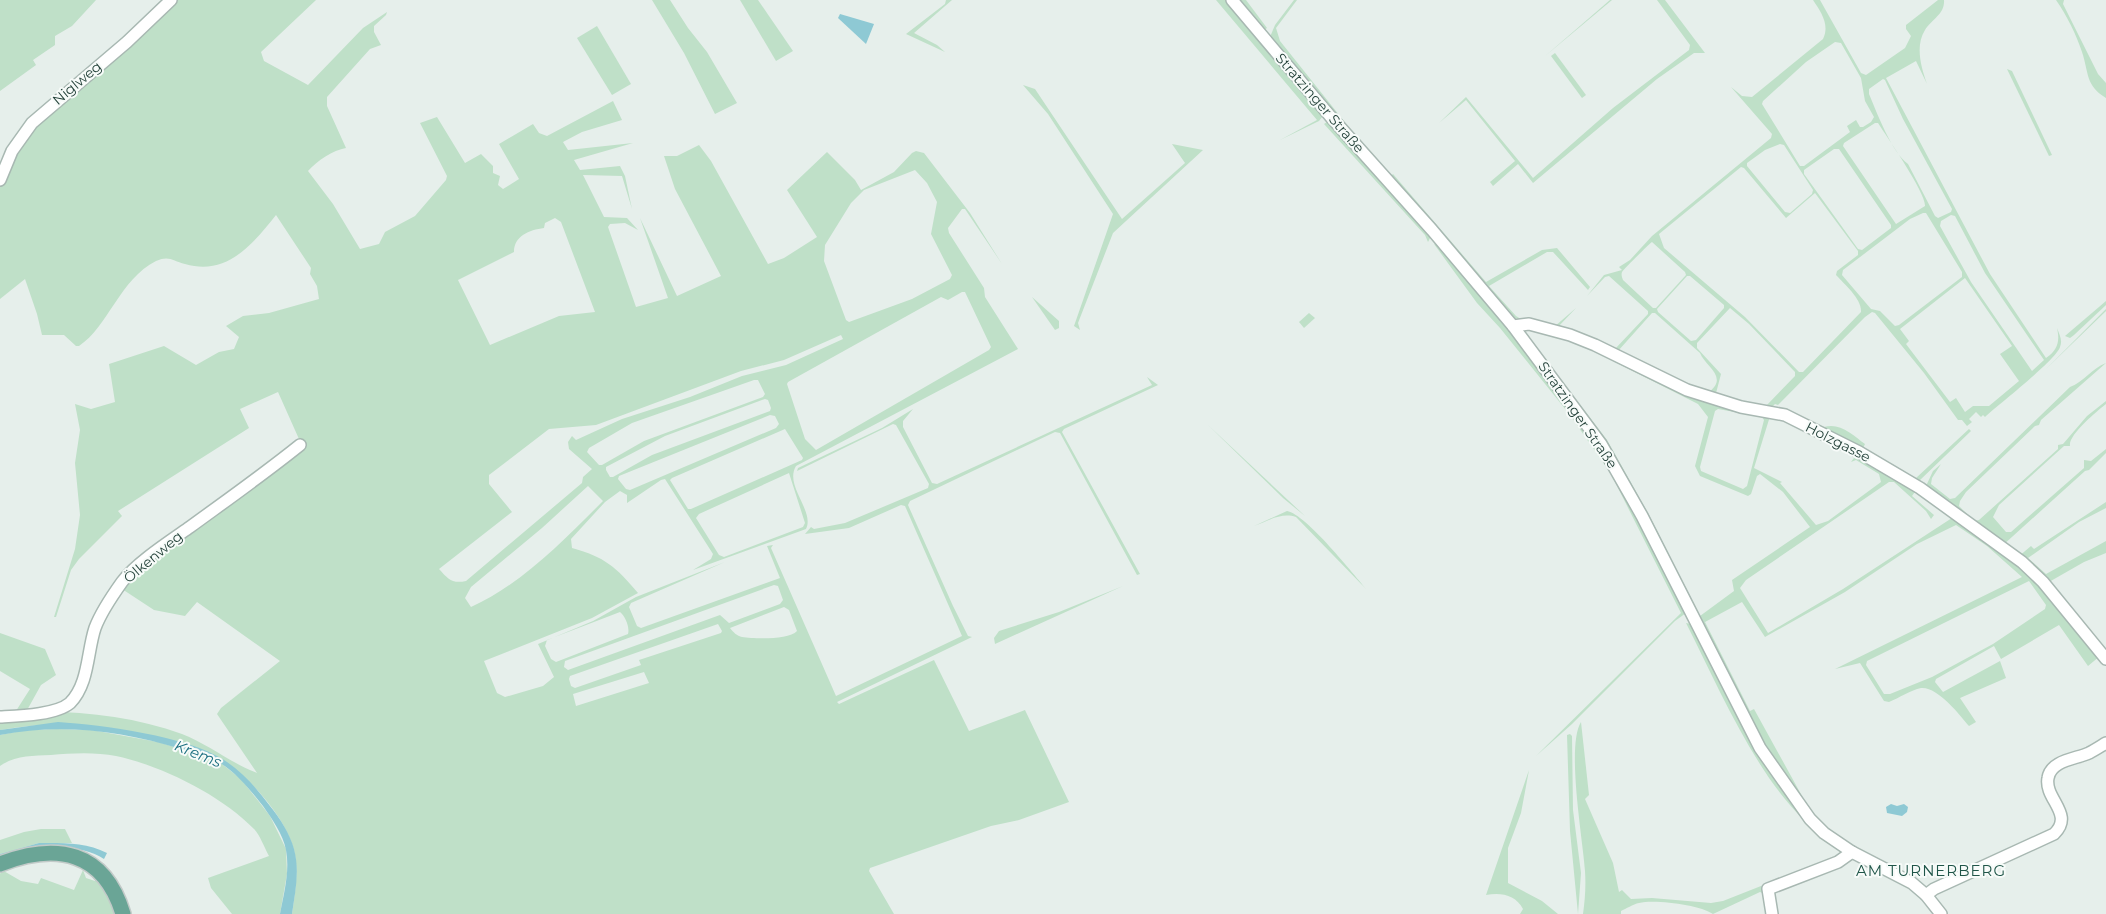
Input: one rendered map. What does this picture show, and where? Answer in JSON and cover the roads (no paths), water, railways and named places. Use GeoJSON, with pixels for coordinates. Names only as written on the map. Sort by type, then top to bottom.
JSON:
{"type":"FeatureCollection","features":[{"type":"Feature","properties":{"kind":"main road"},"geometry":{"type":"LineString","coordinates":[[0,864],[41,852],[63,853],[83,858],[100,870],[112,886],[123,914]]}},
{"type":"Feature","properties":{"kind":"street","name":"Niglweg"},"geometry":{"type":"LineString","coordinates":[[0,180],[12,151],[32,122],[127,42],[171,0]]}},
{"type":"Feature","properties":{"kind":"street","name":"Stratzinger Straße"},"geometry":{"type":"LineString","coordinates":[[1232,0],[1330,116],[1432,230],[1512,326],[1602,444],[1618,470],[1760,748],[1810,820],[1824,833],[1852,852],[1912,883],[1926,895],[1941,914]]}},
{"type":"Feature","properties":{"kind":"street","name":"Holzgasse"},"geometry":{"type":"LineString","coordinates":[[1512,326],[1529,324],[1595,344],[1687,390],[1712,399],[1785,415],[1859,452],[1920,488],[2022,562],[2042,582],[2106,659]]}},
{"type":"Feature","properties":{"kind":"street","name":"Ölkenweg"},"geometry":{"type":"LineString","coordinates":[[0,717],[26,716],[62,708],[69,704],[77,692],[84,674],[98,620],[123,580],[163,546],[265,473],[300,445]]}},
{"type":"Feature","properties":{"kind":"street"},"geometry":{"type":"LineString","coordinates":[[1926,895],[1934,889],[2054,834],[2059,829],[2062,819],[2048,785],[2048,776],[2052,768],[2060,763],[2089,753],[2106,743]]}},
{"type":"Feature","properties":{"kind":"street"},"geometry":{"type":"LineString","coordinates":[[1772,914],[1768,889],[1838,862],[1852,852]]}},
{"type":"Feature","properties":{"kind":"water"},"geometry":{"type":"Polygon","coordinates":[[[840,14],[874,24],[866,44],[838,18],[840,14]]]}},
{"type":"Feature","properties":{"kind":"water","name":"Krems"},"geometry":{"type":"Polygon","coordinates":[[[58,722],[121,729],[167,738],[208,752],[224,760],[237,770],[255,787],[274,811],[292,843],[296,857],[297,874],[292,914],[280,914],[287,866],[286,850],[282,838],[263,806],[232,772],[211,758],[159,743],[114,733],[68,729],[23,731],[0,735],[0,730],[58,722]]]}},
{"type":"Feature","properties":{"kind":"water"},"geometry":{"type":"Polygon","coordinates":[[[1891,804],[1897,806],[1904,804],[1908,807],[1907,812],[1902,816],[1887,813],[1886,807],[1891,804]]]}},
{"type":"Feature","properties":{"kind":"water"},"geometry":{"type":"Polygon","coordinates":[[[39,843],[82,845],[107,853],[104,859],[92,853],[79,850],[53,849],[0,858],[0,854],[39,843]]]}},
{"type":"Feature","properties":{"kind":"district","name":"AM TURNERBERG"},"geometry":{"type":"Point","coordinates":[1931,871]}}]}
